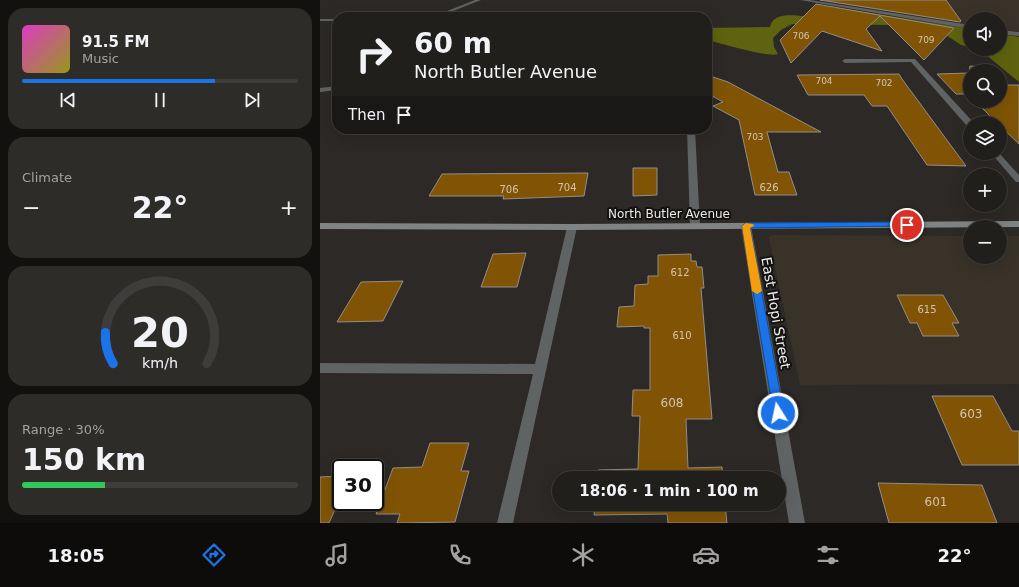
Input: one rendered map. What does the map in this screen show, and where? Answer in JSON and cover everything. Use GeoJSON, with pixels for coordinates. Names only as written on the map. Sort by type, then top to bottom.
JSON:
{"type":"FeatureCollection","features":[{"type":"Feature","properties":{"kind":"main road","name":"North Butler Avenue"},"geometry":{"type":"LineString","coordinates":[[320,226],[572,227],[1019,224]]}},
{"type":"Feature","properties":{"kind":"street"},"geometry":{"type":"LineString","coordinates":[[447,12],[479,0]]}},
{"type":"Feature","properties":{"kind":"street"},"geometry":{"type":"LineString","coordinates":[[802,0],[963,26]]}},
{"type":"Feature","properties":{"kind":"street"},"geometry":{"type":"LineString","coordinates":[[320,20],[332,20]]}},
{"type":"Feature","properties":{"kind":"street"},"geometry":{"type":"LineString","coordinates":[[1007,33],[1019,34]]}},
{"type":"Feature","properties":{"kind":"street"},"geometry":{"type":"LineString","coordinates":[[845,61],[913,60],[963,116]]}},
{"type":"Feature","properties":{"kind":"street"},"geometry":{"type":"LineString","coordinates":[[320,90],[332,89]]}},
{"type":"Feature","properties":{"kind":"street"},"geometry":{"type":"LineString","coordinates":[[691,134],[695,226]]}},
{"type":"Feature","properties":{"kind":"street"},"geometry":{"type":"LineString","coordinates":[[1001,160],[1019,180]]}},
{"type":"Feature","properties":{"kind":"street","name":"East Hopi Street"},"geometry":{"type":"LineString","coordinates":[[746,226],[797,523]]}},
{"type":"Feature","properties":{"kind":"street"},"geometry":{"type":"LineString","coordinates":[[505,523],[572,227]]}},
{"type":"Feature","properties":{"kind":"street"},"geometry":{"type":"LineString","coordinates":[[320,368],[540,369]]}},
{"type":"Feature","properties":{"kind":"shaded area"},"geometry":{"type":"Polygon","coordinates":[[[831,0],[1019,0],[1019,32],[1007,30],[1007,12],[963,12],[963,24],[828,2],[831,0]]]}},
{"type":"Feature","properties":{"kind":"shaded area"},"geometry":{"type":"Polygon","coordinates":[[[846,9],[963,28],[963,45],[946,35],[891,25],[792,24],[781,30],[773,38],[774,47],[778,54],[773,55],[712,41],[712,28],[770,27],[773,21],[778,17],[792,15],[821,17],[846,9]]]}},
{"type":"Feature","properties":{"kind":"shaded area"},"geometry":{"type":"Polygon","coordinates":[[[1007,35],[1019,37],[1019,82],[1007,72],[1007,64],[997,64],[987,56],[1007,56],[1007,35]]]}},
{"type":"Feature","properties":{"kind":"shaded area"},"geometry":{"type":"Polygon","coordinates":[[[773,235],[963,236],[963,264],[1007,264],[1007,236],[1019,236],[1019,384],[800,385],[769,237],[773,235]]]}},
{"type":"Feature","properties":{"kind":"building"},"geometry":{"type":"Polygon","coordinates":[[[820,0],[946,0],[961,21],[960,22],[820,0]]]}},
{"type":"Feature","properties":{"kind":"building"},"geometry":{"type":"Polygon","coordinates":[[[816,4],[954,28],[924,60],[880,16],[866,29],[882,51],[822,31],[791,63],[780,40],[816,4]]]}},
{"type":"Feature","properties":{"kind":"building"},"geometry":{"type":"Polygon","coordinates":[[[963,73],[963,94],[956,94],[937,74],[963,73]]]}},
{"type":"Feature","properties":{"kind":"building"},"geometry":{"type":"Polygon","coordinates":[[[899,74],[966,166],[927,165],[887,106],[872,106],[864,95],[808,95],[797,75],[899,74]]]}},
{"type":"Feature","properties":{"kind":"building"},"geometry":{"type":"Polygon","coordinates":[[[712,77],[728,82],[821,132],[767,132],[778,172],[789,172],[797,195],[755,195],[739,120],[713,106],[723,102],[712,96],[712,77]]]}},
{"type":"Feature","properties":{"kind":"building"},"geometry":{"type":"Polygon","coordinates":[[[1007,85],[1019,85],[1019,144],[1007,133],[1007,116],[990,116],[982,108],[1007,108],[1007,85]]]}},
{"type":"Feature","properties":{"kind":"building"},"geometry":{"type":"Polygon","coordinates":[[[633,168],[657,168],[657,195],[633,196],[633,168]]]}},
{"type":"Feature","properties":{"kind":"building"},"geometry":{"type":"Polygon","coordinates":[[[588,173],[584,196],[503,199],[504,196],[429,196],[442,174],[588,173]]]}},
{"type":"Feature","properties":{"kind":"building"},"geometry":{"type":"Polygon","coordinates":[[[526,253],[517,287],[481,287],[493,254],[526,253]]]}},
{"type":"Feature","properties":{"kind":"building"},"geometry":{"type":"Polygon","coordinates":[[[691,254],[691,261],[696,261],[697,267],[702,267],[704,288],[701,288],[712,419],[686,419],[688,468],[722,467],[722,471],[598,471],[638,469],[640,416],[632,416],[633,390],[650,390],[650,328],[644,328],[644,326],[617,327],[619,307],[634,306],[635,285],[648,284],[648,276],[658,276],[658,255],[691,254]]]}},
{"type":"Feature","properties":{"kind":"building"},"geometry":{"type":"Polygon","coordinates":[[[403,281],[383,321],[337,322],[361,282],[403,281]]]}},
{"type":"Feature","properties":{"kind":"building"},"geometry":{"type":"Polygon","coordinates":[[[897,295],[943,295],[959,323],[952,323],[959,336],[923,336],[917,323],[910,323],[897,295]]]}},
{"type":"Feature","properties":{"kind":"building"},"geometry":{"type":"Polygon","coordinates":[[[932,396],[993,396],[1012,431],[1019,431],[1019,465],[962,465],[932,396]]]}},
{"type":"Feature","properties":{"kind":"building"},"geometry":{"type":"Polygon","coordinates":[[[430,443],[469,443],[461,471],[469,471],[455,522],[397,523],[400,514],[376,514],[377,511],[384,511],[384,492],[393,468],[422,467],[430,443]]]}},
{"type":"Feature","properties":{"kind":"building"},"geometry":{"type":"Polygon","coordinates":[[[332,476],[332,511],[334,511],[329,523],[320,523],[320,477],[332,476]]]}},
{"type":"Feature","properties":{"kind":"building"},"geometry":{"type":"Polygon","coordinates":[[[878,483],[982,485],[997,523],[889,523],[878,483]]]}},
{"type":"Feature","properties":{"kind":"building"},"geometry":{"type":"Polygon","coordinates":[[[594,511],[726,511],[727,523],[668,523],[667,514],[594,515],[594,511]]]}},
{"type":"Feature","properties":{"kind":"slow traffic"},"geometry":{"type":"LineString","coordinates":[[750,226],[746,226],[757,291]]}},
{"type":"Feature","properties":{"kind":"route"},"geometry":{"type":"LineString","coordinates":[[778,413],[746,226],[907,225]]}}]}
